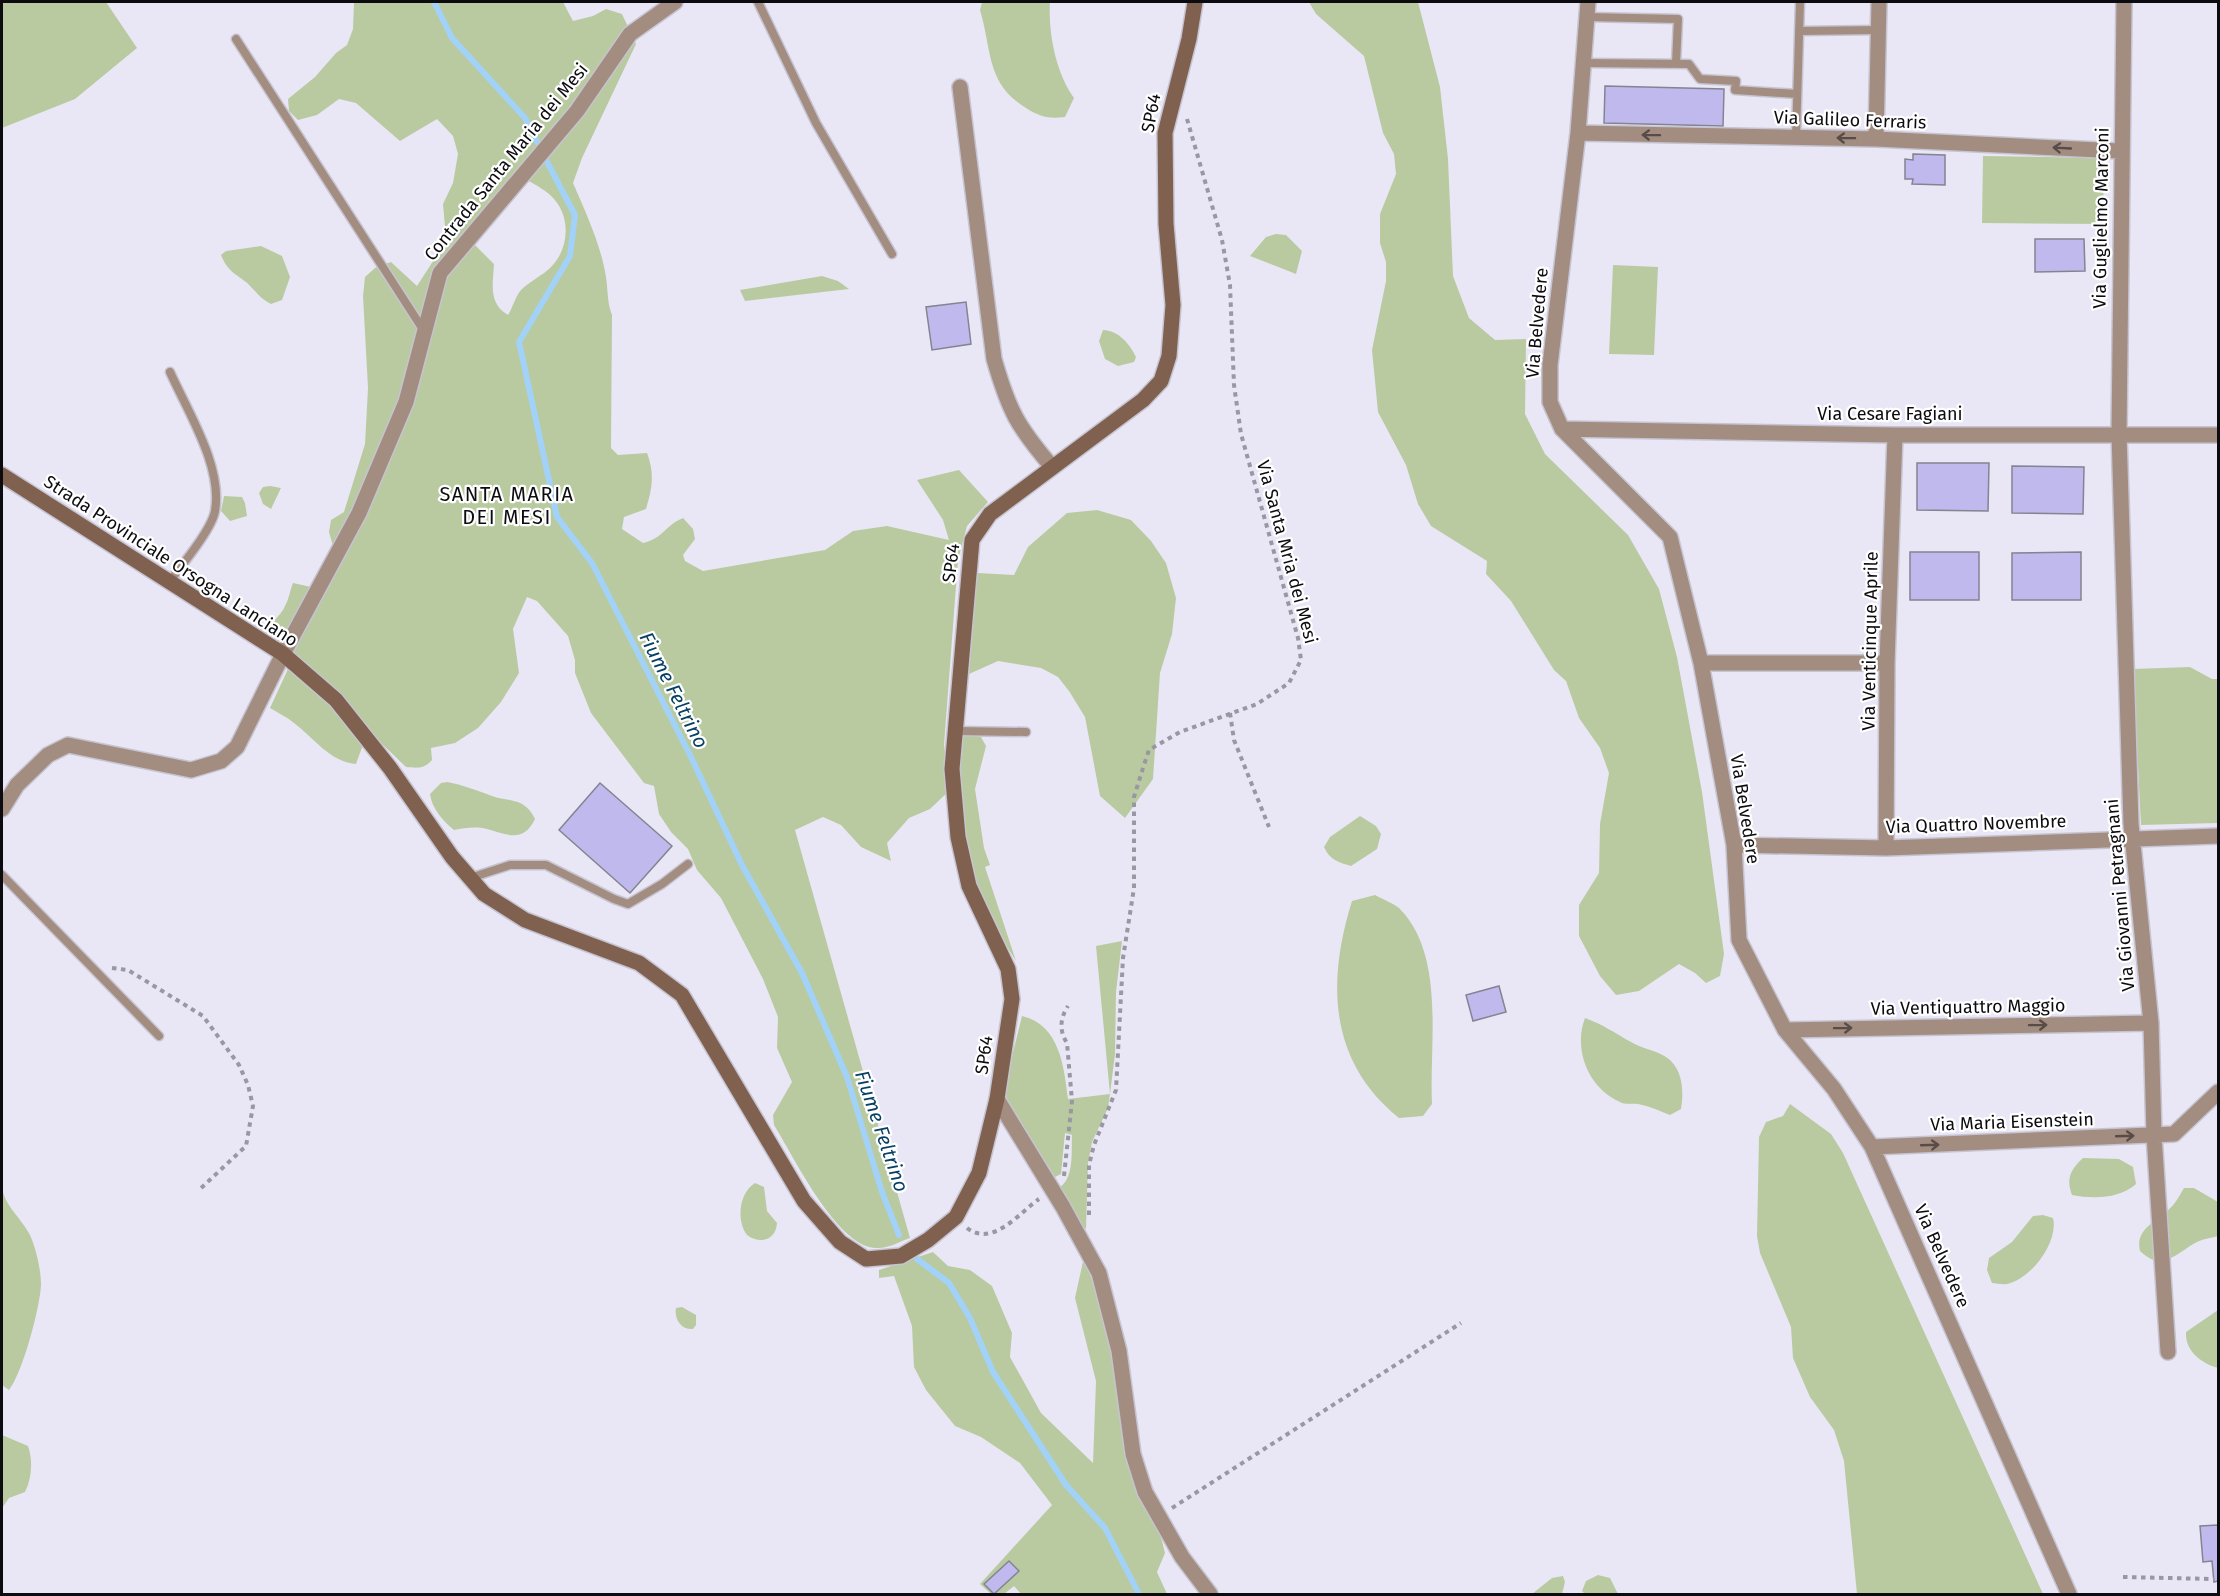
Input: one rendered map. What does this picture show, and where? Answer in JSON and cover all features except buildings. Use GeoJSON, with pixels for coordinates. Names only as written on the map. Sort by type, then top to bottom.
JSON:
{"type":"FeatureCollection","features":[{"type":"Feature","properties":{"kind":"street","name":"Contrada Santa Maria dei Mesi"},"geometry":{"type":"LineString","coordinates":[[2,809],[17,785],[48,755],[68,746],[191,770],[221,761],[237,747],[283,654],[358,513],[406,402],[440,273],[577,111],[630,34],[675,2]]}},
{"type":"Feature","properties":{"kind":"street","name":"SP64"},"geometry":{"type":"LineString","coordinates":[[979,1173],[997,1100],[1012,999],[1008,969],[969,886],[958,837],[952,769],[972,540],[990,514],[1143,400],[1161,381],[1169,356],[1173,305],[1166,224],[1165,133],[1189,39],[1194,2]]}},
{"type":"Feature","properties":{"kind":"street"},"geometry":{"type":"LineString","coordinates":[[1876,139],[1879,2]]}},
{"type":"Feature","properties":{"kind":"street","name":"Via Guglielmo Marconi"},"geometry":{"type":"LineString","coordinates":[[2119,434],[2120,151],[2124,2]]}},
{"type":"Feature","properties":{"kind":"street","name":"Via Belvedere"},"geometry":{"type":"LineString","coordinates":[[1588,9],[1578,133],[1550,365],[1550,402],[1562,429],[1670,537],[1701,663],[1734,845],[1739,940],[1785,1029],[1834,1089],[1872,1147],[2069,1594]]}},
{"type":"Feature","properties":{"kind":"street"},"geometry":{"type":"LineString","coordinates":[[960,87],[994,359],[1006,400],[1020,429],[1052,467]]}},
{"type":"Feature","properties":{"kind":"street","name":"Via Galileo Ferraris"},"geometry":{"type":"LineString","coordinates":[[1578,133],[1876,139],[2120,151]]}},
{"type":"Feature","properties":{"kind":"street","name":"Via Cesare Fagiani"},"geometry":{"type":"LineString","coordinates":[[1562,429],[1895,435],[2218,435]]}},
{"type":"Feature","properties":{"kind":"street","name":"Via Giovanni Petragnani"},"geometry":{"type":"LineString","coordinates":[[2119,434],[2131,837],[2151,1023],[2154,1135],[2168,1352]]}},
{"type":"Feature","properties":{"kind":"street","name":"Via Venticinque Aprile"},"geometry":{"type":"LineString","coordinates":[[1886,848],[1887,663],[1895,435]]}},
{"type":"Feature","properties":{"kind":"street","name":"Strada Provinciale Orsogna Lanciano"},"geometry":{"type":"LineString","coordinates":[[2,475],[283,654],[336,700],[484,894],[525,920],[639,963],[682,995],[804,1201],[840,1242],[866,1259],[901,1256],[928,1240],[956,1217],[979,1173]]}},
{"type":"Feature","properties":{"kind":"street"},"geometry":{"type":"LineString","coordinates":[[1701,663],[1887,663]]}},
{"type":"Feature","properties":{"kind":"street","name":"Via Quattro Novembre"},"geometry":{"type":"LineString","coordinates":[[1734,845],[1886,848],[2131,837],[2218,836]]}},
{"type":"Feature","properties":{"kind":"street","name":"Via Ventiquattro Maggio"},"geometry":{"type":"LineString","coordinates":[[1785,1029],[2151,1023]]}},
{"type":"Feature","properties":{"kind":"street","name":"Via Maria Eisenstein"},"geometry":{"type":"LineString","coordinates":[[1872,1147],[2174,1134],[2218,1092]]}},
{"type":"Feature","properties":{"kind":"street"},"geometry":{"type":"LineString","coordinates":[[997,1100],[1099,1273],[1119,1351],[1133,1454],[1145,1492],[1182,1557],[1210,1594]]}},
{"type":"Feature","properties":{"kind":"lane"},"geometry":{"type":"LineString","coordinates":[[758,2],[816,123],[892,254]]}},
{"type":"Feature","properties":{"kind":"lane"},"geometry":{"type":"LineString","coordinates":[[1796,137],[1800,2]]}},
{"type":"Feature","properties":{"kind":"lane"},"geometry":{"type":"LineString","coordinates":[[1588,9],[1678,19],[1676,64]]}},
{"type":"Feature","properties":{"kind":"lane"},"geometry":{"type":"LineString","coordinates":[[1799,31],[1878,30]]}},
{"type":"Feature","properties":{"kind":"lane"},"geometry":{"type":"LineString","coordinates":[[236,39],[424,332]]}},
{"type":"Feature","properties":{"kind":"lane"},"geometry":{"type":"LineString","coordinates":[[1583,63],[1689,64],[1700,79],[1736,81],[1735,90],[1797,94]]}},
{"type":"Feature","properties":{"kind":"lane"},"geometry":{"type":"LineString","coordinates":[[170,372],[214,471],[215,512],[200,540],[170,581]]}},
{"type":"Feature","properties":{"kind":"lane"},"geometry":{"type":"LineString","coordinates":[[956,731],[1026,732]]}},
{"type":"Feature","properties":{"kind":"lane"},"geometry":{"type":"LineString","coordinates":[[470,878],[510,865],[546,865],[628,904],[663,884],[688,864]]}},
{"type":"Feature","properties":{"kind":"lane"},"geometry":{"type":"LineString","coordinates":[[2,875],[94,972],[159,1036]]}},
{"type":"Feature","properties":{"kind":"path","name":"Via Santa Mria dei Mesi"},"geometry":{"type":"LineString","coordinates":[[1084,1245],[1089,1226],[1089,1165],[1094,1145],[1116,1090],[1123,958],[1134,888],[1134,797],[1149,750],[1180,732],[1257,704],[1290,682],[1301,660],[1298,638],[1236,409],[1230,285],[1222,240],[1194,137],[1182,107],[1173,102]]}},
{"type":"Feature","properties":{"kind":"path"},"geometry":{"type":"LineString","coordinates":[[1230,713],[1234,740],[1269,827]]}},
{"type":"Feature","properties":{"kind":"path"},"geometry":{"type":"LineString","coordinates":[[94,972],[107,968],[128,970],[203,1016],[239,1065],[248,1085],[253,1106],[246,1146],[199,1190]]}},
{"type":"Feature","properties":{"kind":"path"},"geometry":{"type":"LineString","coordinates":[[956,1217],[972,1233],[985,1234],[998,1230],[1062,1182],[1065,1173],[1071,1110],[1067,1043],[1062,1035],[1061,1026],[1068,1006]]}},
{"type":"Feature","properties":{"kind":"path"},"geometry":{"type":"LineString","coordinates":[[1159,1516],[1461,1323]]}},
{"type":"Feature","properties":{"kind":"path"},"geometry":{"type":"LineString","coordinates":[[2124,1577],[2214,1579]]}},
{"type":"Feature","properties":{"kind":"green space"},"geometry":{"type":"Polygon","coordinates":[[[2,2],[106,2],[137,48],[75,99],[2,128],[2,2]]]}},
{"type":"Feature","properties":{"kind":"green space"},"geometry":{"type":"Polygon","coordinates":[[[354,2],[563,2],[573,21],[593,16],[606,9],[622,14],[636,44],[582,158],[573,183],[601,253],[612,315],[611,448],[618,455],[647,453],[652,475],[646,509],[624,517],[622,529],[643,543],[656,538],[683,518],[693,529],[695,539],[683,555],[685,561],[703,571],[825,550],[853,531],[887,526],[949,540],[943,520],[917,480],[959,470],[988,502],[967,526],[958,560],[944,745],[950,790],[930,809],[909,818],[887,843],[891,861],[861,847],[841,825],[823,817],[795,830],[910,1238],[883,1248],[864,1245],[848,1235],[833,1219],[805,1178],[774,1125],[773,1115],[792,1082],[777,1048],[778,1017],[763,979],[721,898],[697,870],[688,849],[671,832],[659,814],[654,786],[644,783],[591,713],[575,673],[575,660],[568,636],[537,601],[527,597],[513,629],[519,673],[501,702],[478,728],[455,743],[431,748],[432,760],[426,765],[414,768],[406,767],[273,639],[273,623],[286,603],[293,583],[311,587],[325,585],[337,560],[329,532],[331,520],[344,512],[365,444],[368,388],[363,296],[365,277],[375,268],[391,262],[417,286],[439,252],[445,227],[443,204],[453,183],[458,154],[453,136],[437,119],[400,141],[356,103],[339,99],[317,115],[298,120],[289,111],[288,99],[315,77],[336,53],[347,45],[353,29],[354,2]],[[527,180],[474,244],[494,264],[493,292],[497,305],[508,315],[521,290],[557,260],[566,233],[563,215],[554,199],[527,180]]]}},
{"type":"Feature","properties":{"kind":"green space"},"geometry":{"type":"Polygon","coordinates":[[[982,2],[1050,2],[1050,27],[1054,52],[1062,77],[1074,98],[1065,117],[1045,117],[1036,113],[1013,99],[1004,88],[992,65],[980,10],[982,2]]]}},
{"type":"Feature","properties":{"kind":"green space"},"geometry":{"type":"Polygon","coordinates":[[[1309,2],[1418,2],[1440,87],[1448,159],[1453,276],[1469,318],[1495,340],[1526,339],[1525,414],[1545,454],[1628,535],[1659,589],[1677,657],[1702,792],[1724,954],[1720,976],[1706,983],[1695,973],[1679,964],[1639,991],[1616,995],[1600,976],[1579,936],[1579,905],[1599,873],[1600,824],[1609,773],[1600,748],[1579,718],[1566,681],[1554,670],[1511,601],[1486,574],[1487,561],[1431,526],[1418,504],[1406,465],[1378,412],[1372,350],[1386,281],[1386,262],[1380,243],[1380,214],[1396,174],[1394,154],[1383,133],[1364,56],[1316,14],[1309,2]]]}},
{"type":"Feature","properties":{"kind":"green space"},"geometry":{"type":"Polygon","coordinates":[[[1983,156],[2104,158],[2103,224],[1982,223],[1983,156]]]}},
{"type":"Feature","properties":{"kind":"green space"},"geometry":{"type":"Polygon","coordinates":[[[1276,234],[1286,235],[1302,251],[1296,274],[1250,256],[1266,237],[1276,234]]]}},
{"type":"Feature","properties":{"kind":"green space"},"geometry":{"type":"Polygon","coordinates":[[[261,246],[282,256],[290,277],[282,300],[271,304],[231,271],[221,255],[226,251],[261,246]]]}},
{"type":"Feature","properties":{"kind":"green space"},"geometry":{"type":"Polygon","coordinates":[[[1613,265],[1658,267],[1654,355],[1609,354],[1613,265]]]}},
{"type":"Feature","properties":{"kind":"green space"},"geometry":{"type":"Polygon","coordinates":[[[822,276],[838,281],[849,289],[745,301],[740,290],[822,276]]]}},
{"type":"Feature","properties":{"kind":"green space"},"geometry":{"type":"Polygon","coordinates":[[[1103,330],[1114,332],[1127,343],[1136,357],[1134,362],[1118,366],[1105,359],[1099,341],[1103,330]]]}},
{"type":"Feature","properties":{"kind":"green space"},"geometry":{"type":"Polygon","coordinates":[[[263,487],[281,488],[271,509],[263,504],[259,493],[263,487]]]}},
{"type":"Feature","properties":{"kind":"green space"},"geometry":{"type":"Polygon","coordinates":[[[224,496],[242,497],[247,516],[230,521],[221,511],[224,496]]]}},
{"type":"Feature","properties":{"kind":"green space"},"geometry":{"type":"Polygon","coordinates":[[[1097,510],[1131,520],[1151,541],[1166,563],[1176,598],[1172,634],[1160,673],[1153,779],[1125,818],[1100,796],[1085,717],[1058,677],[1041,668],[998,661],[969,674],[977,573],[1014,575],[1028,547],[1067,513],[1097,510]]]}},
{"type":"Feature","properties":{"kind":"green space"},"geometry":{"type":"Polygon","coordinates":[[[2190,667],[2212,679],[2218,679],[2218,823],[2141,825],[2133,669],[2190,667]]]}},
{"type":"Feature","properties":{"kind":"green space"},"geometry":{"type":"Polygon","coordinates":[[[288,669],[333,706],[364,742],[356,764],[330,754],[291,721],[270,708],[288,669]]]}},
{"type":"Feature","properties":{"kind":"green space"},"geometry":{"type":"Polygon","coordinates":[[[967,734],[981,737],[986,746],[975,789],[984,848],[990,865],[985,867],[1016,961],[985,911],[972,882],[955,772],[960,738],[967,734]]]}},
{"type":"Feature","properties":{"kind":"green space"},"geometry":{"type":"Polygon","coordinates":[[[447,782],[516,801],[526,807],[535,819],[525,832],[514,835],[478,828],[454,830],[433,805],[430,794],[441,783],[447,782]]]}},
{"type":"Feature","properties":{"kind":"green space"},"geometry":{"type":"Polygon","coordinates":[[[1360,816],[1376,826],[1381,834],[1377,849],[1351,866],[1335,860],[1324,847],[1330,837],[1360,816]]]}},
{"type":"Feature","properties":{"kind":"green space"},"geometry":{"type":"Polygon","coordinates":[[[1375,895],[1399,908],[1414,927],[1424,950],[1432,1001],[1433,1028],[1432,1104],[1423,1116],[1399,1118],[1376,1096],[1358,1071],[1346,1045],[1339,1018],[1337,990],[1339,961],[1352,901],[1375,895]]]}},
{"type":"Feature","properties":{"kind":"green space"},"geometry":{"type":"Polygon","coordinates":[[[1122,941],[1116,992],[1115,1054],[1110,1094],[1096,946],[1122,941]]]}},
{"type":"Feature","properties":{"kind":"green space"},"geometry":{"type":"Polygon","coordinates":[[[1022,1016],[1045,1028],[1052,1038],[1062,1061],[1068,1099],[1110,1094],[1108,1108],[1092,1142],[1088,1163],[1086,1229],[1079,1223],[1057,1189],[1063,1185],[1069,1172],[1072,1135],[1065,1133],[1061,1174],[1055,1177],[1002,1097],[1022,1016]]]}},
{"type":"Feature","properties":{"kind":"green space"},"geometry":{"type":"Polygon","coordinates":[[[1585,1018],[1672,1062],[1681,1080],[1681,1109],[1670,1115],[1642,1105],[1622,1103],[1599,1087],[1582,1055],[1581,1042],[1585,1018]]]}},
{"type":"Feature","properties":{"kind":"green space"},"geometry":{"type":"Polygon","coordinates":[[[1790,1104],[1831,1134],[1843,1153],[2043,1594],[1857,1594],[1844,1461],[1834,1430],[1810,1397],[1793,1358],[1791,1327],[1760,1253],[1757,1236],[1759,1137],[1766,1122],[1783,1116],[1790,1104]]]}},
{"type":"Feature","properties":{"kind":"green space"},"geometry":{"type":"Polygon","coordinates":[[[2083,1158],[2119,1159],[2133,1167],[2136,1184],[2122,1193],[2106,1197],[2072,1195],[2069,1184],[2070,1175],[2083,1158]]]}},
{"type":"Feature","properties":{"kind":"green space"},"geometry":{"type":"Polygon","coordinates":[[[755,1183],[764,1187],[767,1211],[777,1223],[774,1233],[762,1240],[747,1235],[740,1215],[745,1193],[755,1183]]]}},
{"type":"Feature","properties":{"kind":"green space"},"geometry":{"type":"Polygon","coordinates":[[[2,1188],[10,1207],[30,1235],[38,1259],[41,1285],[30,1339],[20,1369],[9,1390],[2,1385],[2,1188]]]}},
{"type":"Feature","properties":{"kind":"green space"},"geometry":{"type":"Polygon","coordinates":[[[2184,1188],[2194,1188],[2218,1202],[2218,1236],[2198,1242],[2162,1261],[2148,1257],[2140,1251],[2139,1244],[2143,1232],[2172,1206],[2184,1188]]]}},
{"type":"Feature","properties":{"kind":"green space"},"geometry":{"type":"Polygon","coordinates":[[[2043,1215],[2053,1218],[2054,1228],[2052,1238],[2041,1258],[2034,1267],[2016,1281],[2005,1284],[1992,1283],[1987,1270],[1989,1258],[2012,1242],[2033,1216],[2043,1215]]]}},
{"type":"Feature","properties":{"kind":"green space"},"geometry":{"type":"Polygon","coordinates":[[[933,1252],[948,1266],[970,1270],[992,1286],[1012,1333],[1010,1357],[1041,1413],[1093,1463],[1096,1381],[1075,1298],[1084,1257],[1108,1326],[1165,1553],[1157,1572],[1167,1594],[1021,1594],[1014,1586],[1004,1594],[991,1594],[980,1584],[1052,1505],[1020,1463],[981,1437],[955,1426],[926,1390],[914,1367],[912,1326],[894,1276],[879,1278],[879,1270],[933,1252]]]}},
{"type":"Feature","properties":{"kind":"green space"},"geometry":{"type":"Polygon","coordinates":[[[682,1307],[696,1315],[696,1325],[693,1329],[685,1328],[677,1320],[676,1308],[682,1307]]]}},
{"type":"Feature","properties":{"kind":"green space"},"geometry":{"type":"Polygon","coordinates":[[[2218,1310],[2218,1368],[2195,1355],[2188,1345],[2186,1332],[2218,1310]]]}},
{"type":"Feature","properties":{"kind":"green space"},"geometry":{"type":"Polygon","coordinates":[[[2,1435],[28,1446],[31,1463],[25,1492],[9,1498],[2,1508],[2,1435]]]}},
{"type":"Feature","properties":{"kind":"green space"},"geometry":{"type":"Polygon","coordinates":[[[1598,1575],[1610,1578],[1618,1594],[1585,1594],[1582,1591],[1586,1581],[1598,1575]]]}},
{"type":"Feature","properties":{"kind":"green space"},"geometry":{"type":"Polygon","coordinates":[[[1563,1576],[1565,1582],[1562,1594],[1532,1594],[1552,1578],[1563,1576]]]}},
{"type":"Feature","properties":{"kind":"waterway","name":"Fiume Feltrino"},"geometry":{"type":"LineString","coordinates":[[434,2],[452,38],[525,118],[537,142]]}},
{"type":"Feature","properties":{"kind":"waterway","name":"Fiume Feltrino"},"geometry":{"type":"LineString","coordinates":[[546,160],[575,215],[570,256],[519,342],[557,517],[592,563],[690,755],[742,865],[802,973],[847,1077],[882,1192],[899,1235]]}},
{"type":"Feature","properties":{"kind":"waterway","name":"Fiume Feltrino"},"geometry":{"type":"LineString","coordinates":[[917,1259],[949,1283],[970,1318],[993,1372],[1066,1485],[1105,1528],[1139,1594]]}},
{"type":"Feature","properties":{"kind":"district","name":"SANTA MARIA DEI MESI"},"geometry":{"type":"Point","coordinates":[507,506]}}]}
